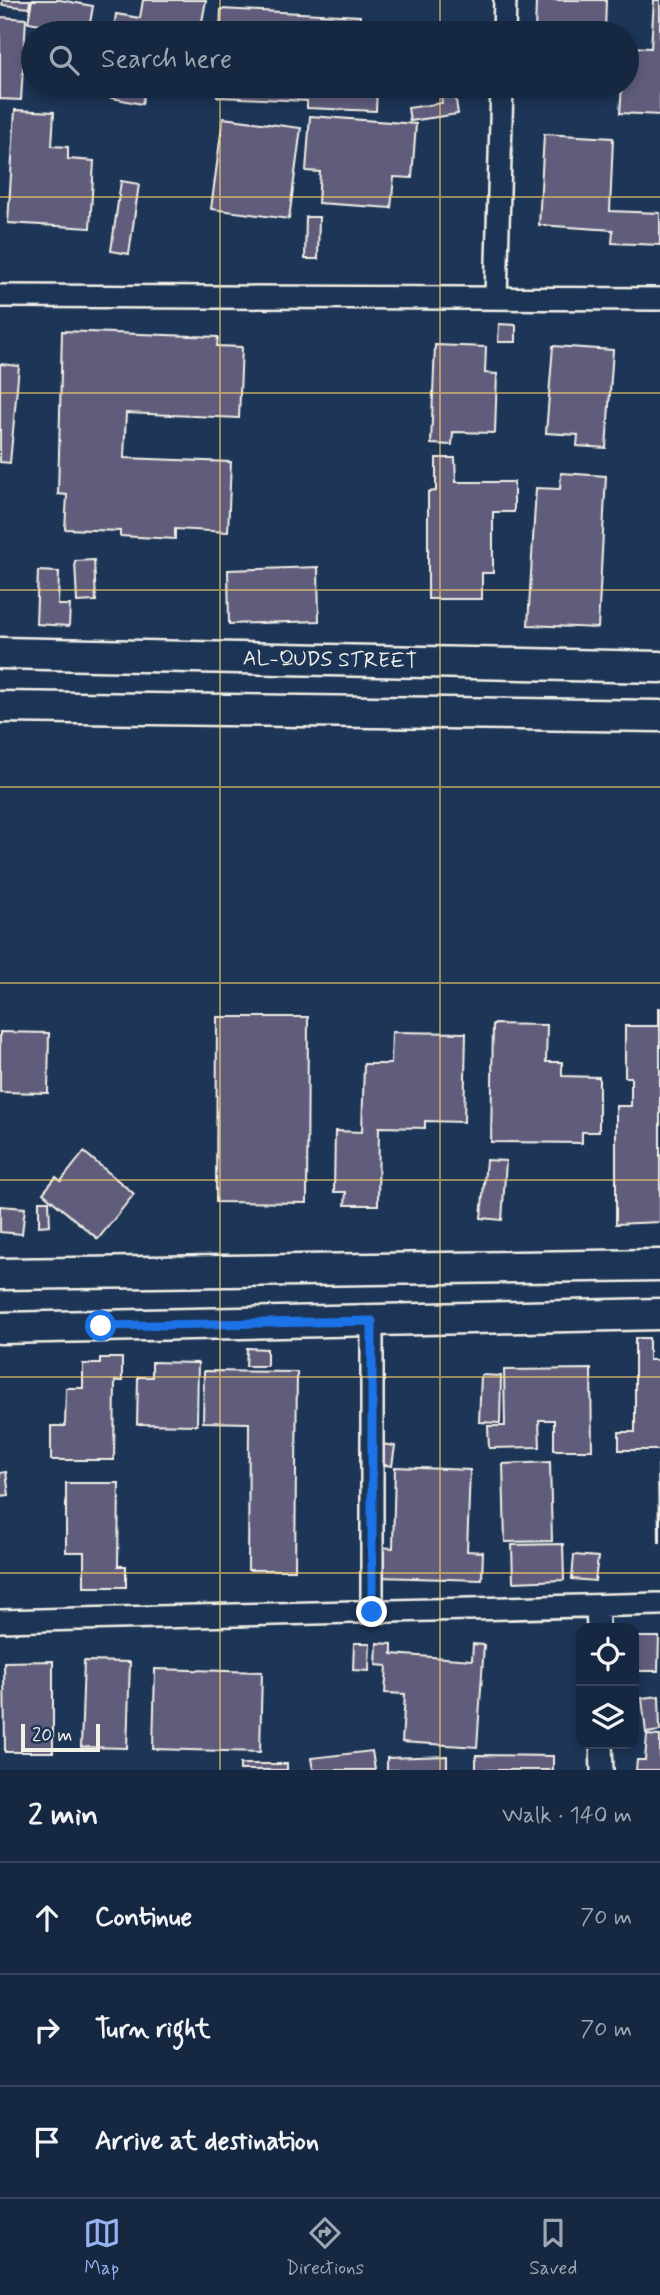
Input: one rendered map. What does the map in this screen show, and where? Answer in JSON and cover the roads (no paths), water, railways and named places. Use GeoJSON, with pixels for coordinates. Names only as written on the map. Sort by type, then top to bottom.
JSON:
{"type":"FeatureCollection","features":[{"type":"Feature","properties":{"kind":"street"},"geometry":{"type":"LineString","coordinates":[[504,21],[505,0]]}},
{"type":"Feature","properties":{"kind":"street"},"geometry":{"type":"LineString","coordinates":[[496,298],[502,98]]}},
{"type":"Feature","properties":{"kind":"street"},"geometry":{"type":"LineString","coordinates":[[0,296],[660,299]]}},
{"type":"Feature","properties":{"kind":"street","name":"AL-QUDS STREET"},"geometry":{"type":"LineString","coordinates":[[0,653],[660,667]]}},
{"type":"Feature","properties":{"kind":"street"},"geometry":{"type":"LineString","coordinates":[[0,706],[660,716]]}},
{"type":"Feature","properties":{"kind":"street"},"geometry":{"type":"LineString","coordinates":[[0,1274],[660,1265]]}},
{"type":"Feature","properties":{"kind":"street"},"geometry":{"type":"LineString","coordinates":[[0,1328],[660,1314]]}},
{"type":"Feature","properties":{"kind":"street"},"geometry":{"type":"LineString","coordinates":[[372,1321],[372,1612]]}},
{"type":"Feature","properties":{"kind":"street"},"geometry":{"type":"LineString","coordinates":[[0,1621],[660,1604]]}},
{"type":"Feature","properties":{"kind":"street"},"geometry":{"type":"LineString","coordinates":[[597,1606],[598,1623]]}},
{"type":"Feature","properties":{"kind":"street"},"geometry":{"type":"LineString","coordinates":[[601,1749],[602,1770]]}}]}
